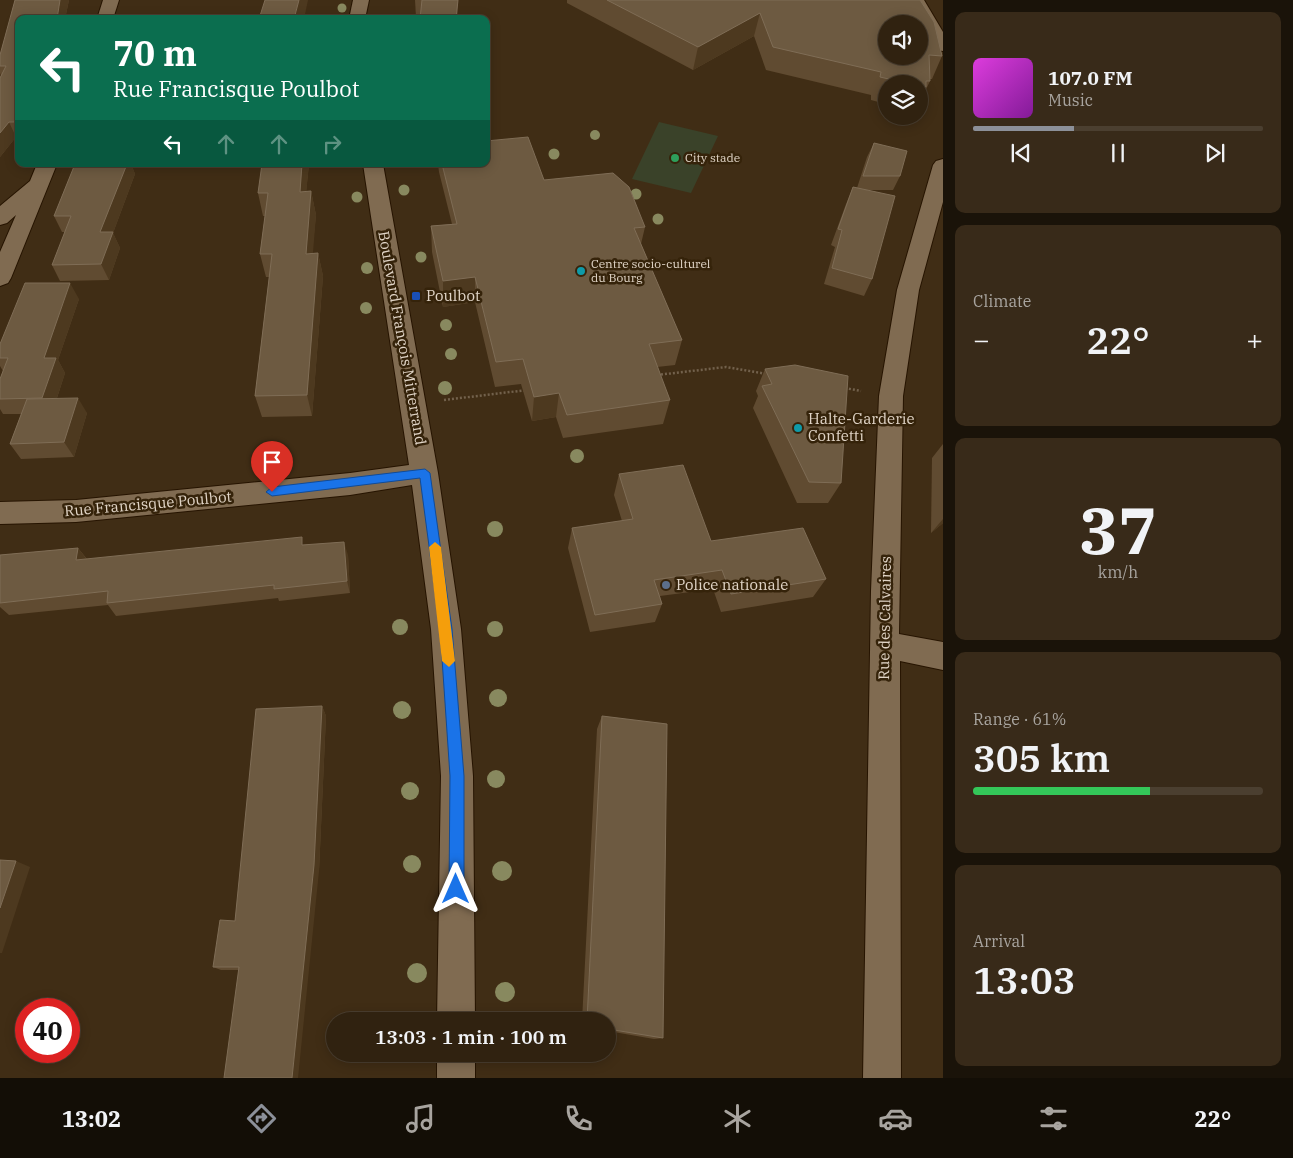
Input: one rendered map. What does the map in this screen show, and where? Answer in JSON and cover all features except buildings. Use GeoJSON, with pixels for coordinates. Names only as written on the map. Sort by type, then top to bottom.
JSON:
{"type":"FeatureCollection","features":[{"type":"Feature","properties":{"kind":"street"},"geometry":{"type":"LineString","coordinates":[[106,15],[111,0]]}},
{"type":"Feature","properties":{"kind":"street"},"geometry":{"type":"LineString","coordinates":[[358,15],[361,0]]}},
{"type":"Feature","properties":{"kind":"street"},"geometry":{"type":"LineString","coordinates":[[916,0],[943,46]]}},
{"type":"Feature","properties":{"kind":"street","name":"Rue des Calvaires"},"geometry":{"type":"LineString","coordinates":[[882,1078],[885,645],[891,396],[908,290],[943,165]]}},
{"type":"Feature","properties":{"kind":"street","name":"Boulevard François Mitterrand"},"geometry":{"type":"LineString","coordinates":[[374,167],[425,473],[446,629],[457,776],[456,1012]]}},
{"type":"Feature","properties":{"kind":"street"},"geometry":{"type":"LineString","coordinates":[[0,218],[44,172]]}},
{"type":"Feature","properties":{"kind":"street"},"geometry":{"type":"LineString","coordinates":[[0,278],[44,172]]}},
{"type":"Feature","properties":{"kind":"street","name":"Rue Francisque Poulbot"},"geometry":{"type":"LineString","coordinates":[[6,510],[76,512],[350,484],[425,473]]}},
{"type":"Feature","properties":{"kind":"street"},"geometry":{"type":"LineString","coordinates":[[885,645],[943,656]]}},
{"type":"Feature","properties":{"kind":"street"},"geometry":{"type":"LineString","coordinates":[[456,1062],[456,1078]]}},
{"type":"Feature","properties":{"kind":"path"},"geometry":{"type":"LineString","coordinates":[[648,376],[726,366],[775,375]]}},
{"type":"Feature","properties":{"kind":"path"},"geometry":{"type":"LineString","coordinates":[[842,388],[891,396]]}},
{"type":"Feature","properties":{"kind":"path"},"geometry":{"type":"LineString","coordinates":[[416,419],[441,400],[530,390]]}},
{"type":"Feature","properties":{"kind":"green space","name":"City stade"},"geometry":{"type":"Polygon","coordinates":[[[659,122],[718,136],[691,193],[632,179],[659,122]]]}},
{"type":"Feature","properties":{"kind":"slow traffic"},"geometry":{"type":"LineString","coordinates":[[435,547],[449,661]]}},
{"type":"Feature","properties":{"kind":"place","name":"City stade"},"geometry":{"type":"Point","coordinates":[675,158]}},
{"type":"Feature","properties":{"kind":"place","name":"Centre socio-culturel du Bourg"},"geometry":{"type":"Point","coordinates":[581,271]}},
{"type":"Feature","properties":{"kind":"place","name":"Poulbot"},"geometry":{"type":"Point","coordinates":[416,296]}},
{"type":"Feature","properties":{"kind":"place","name":"Halte-Garderie Confetti"},"geometry":{"type":"Point","coordinates":[798,428]}},
{"type":"Feature","properties":{"kind":"place","name":"Police nationale"},"geometry":{"type":"Point","coordinates":[666,585]}},
{"type":"Feature","properties":{"kind":"route"},"geometry":{"type":"LineString","coordinates":[[272,492],[350,484],[425,473],[446,629],[457,776],[456,889]]}}]}
